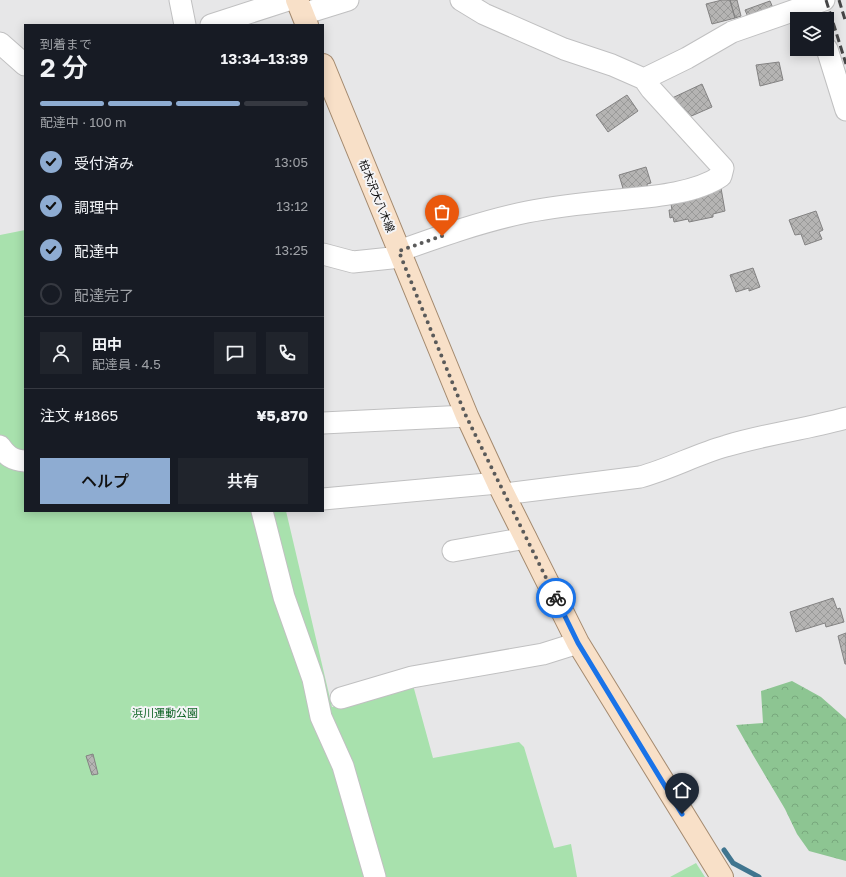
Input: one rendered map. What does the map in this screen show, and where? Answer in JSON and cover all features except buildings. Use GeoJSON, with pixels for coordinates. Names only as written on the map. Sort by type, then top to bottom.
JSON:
{"type":"FeatureCollection","features":[{"type":"Feature","properties":{"kind":"main road","name":"柏木沢大八木線"},"geometry":{"type":"LineString","coordinates":[[324,71],[466,416],[501,488],[578,643],[717,869]]}},
{"type":"Feature","properties":{"kind":"street"},"geometry":{"type":"LineString","coordinates":[[180,0],[185,24]]}},
{"type":"Feature","properties":{"kind":"street"},"geometry":{"type":"LineString","coordinates":[[217,24],[348,0]]}},
{"type":"Feature","properties":{"kind":"street"},"geometry":{"type":"LineString","coordinates":[[324,254],[353,262],[400,254],[470,226],[527,212],[567,206],[663,196],[706,184],[721,176],[723,168],[651,89],[644,79],[612,65],[564,49],[484,14],[461,0]]}},
{"type":"Feature","properties":{"kind":"street"},"geometry":{"type":"LineString","coordinates":[[644,79],[687,58],[732,32],[817,6]]}},
{"type":"Feature","properties":{"kind":"street"},"geometry":{"type":"LineString","coordinates":[[0,42],[24,64]]}},
{"type":"Feature","properties":{"kind":"street"},"geometry":{"type":"LineString","coordinates":[[829,56],[845,107]]}},
{"type":"Feature","properties":{"kind":"street"},"geometry":{"type":"LineString","coordinates":[[324,423],[466,416]]}},
{"type":"Feature","properties":{"kind":"street"},"geometry":{"type":"LineString","coordinates":[[324,499],[501,488],[640,477],[660,472],[724,446],[817,426],[846,418]]}},
{"type":"Feature","properties":{"kind":"street"},"geometry":{"type":"LineString","coordinates":[[0,446],[7,456],[16,460],[24,461]]}},
{"type":"Feature","properties":{"kind":"street"},"geometry":{"type":"LineString","coordinates":[[262,512],[284,597],[313,679],[321,717],[343,766],[374,877]]}},
{"type":"Feature","properties":{"kind":"street"},"geometry":{"type":"LineString","coordinates":[[453,551],[526,538]]}},
{"type":"Feature","properties":{"kind":"street"},"geometry":{"type":"LineString","coordinates":[[341,698],[412,677],[542,654],[578,643]]}},
{"type":"Feature","properties":{"kind":"street"},"geometry":{"type":"LineString","coordinates":[[717,869],[736,877]]}},
{"type":"Feature","properties":{"kind":"green space","name":"浜川運動公園"},"geometry":{"type":"Polygon","coordinates":[[[24,230],[24,512],[286,512],[332,707],[413,685],[433,758],[519,742],[524,747],[554,848],[571,844],[577,877],[0,877],[0,235],[24,230]]]}},
{"type":"Feature","properties":{"kind":"green space"},"geometry":{"type":"Polygon","coordinates":[[[792,681],[821,697],[846,719],[846,861],[809,851],[797,834],[785,809],[736,725],[763,723],[761,691],[792,681]]]}},
{"type":"Feature","properties":{"kind":"green space"},"geometry":{"type":"Polygon","coordinates":[[[696,863],[705,877],[670,877],[696,863]]]}},
{"type":"Feature","properties":{"kind":"waterway"},"geometry":{"type":"LineString","coordinates":[[724,850],[733,863],[759,877]]}},
{"type":"Feature","properties":{"kind":"railway"},"geometry":{"type":"LineString","coordinates":[[826,0],[846,64]]}},
{"type":"Feature","properties":{"kind":"railway"},"geometry":{"type":"LineString","coordinates":[[839,0],[846,23]]}},
{"type":"Feature","properties":{"kind":"way so far"},"geometry":{"type":"LineString","coordinates":[[442,236],[399,251],[466,416],[556,598]]}},
{"type":"Feature","properties":{"kind":"route"},"geometry":{"type":"LineString","coordinates":[[556,598],[578,643],[682,814]]}}]}
